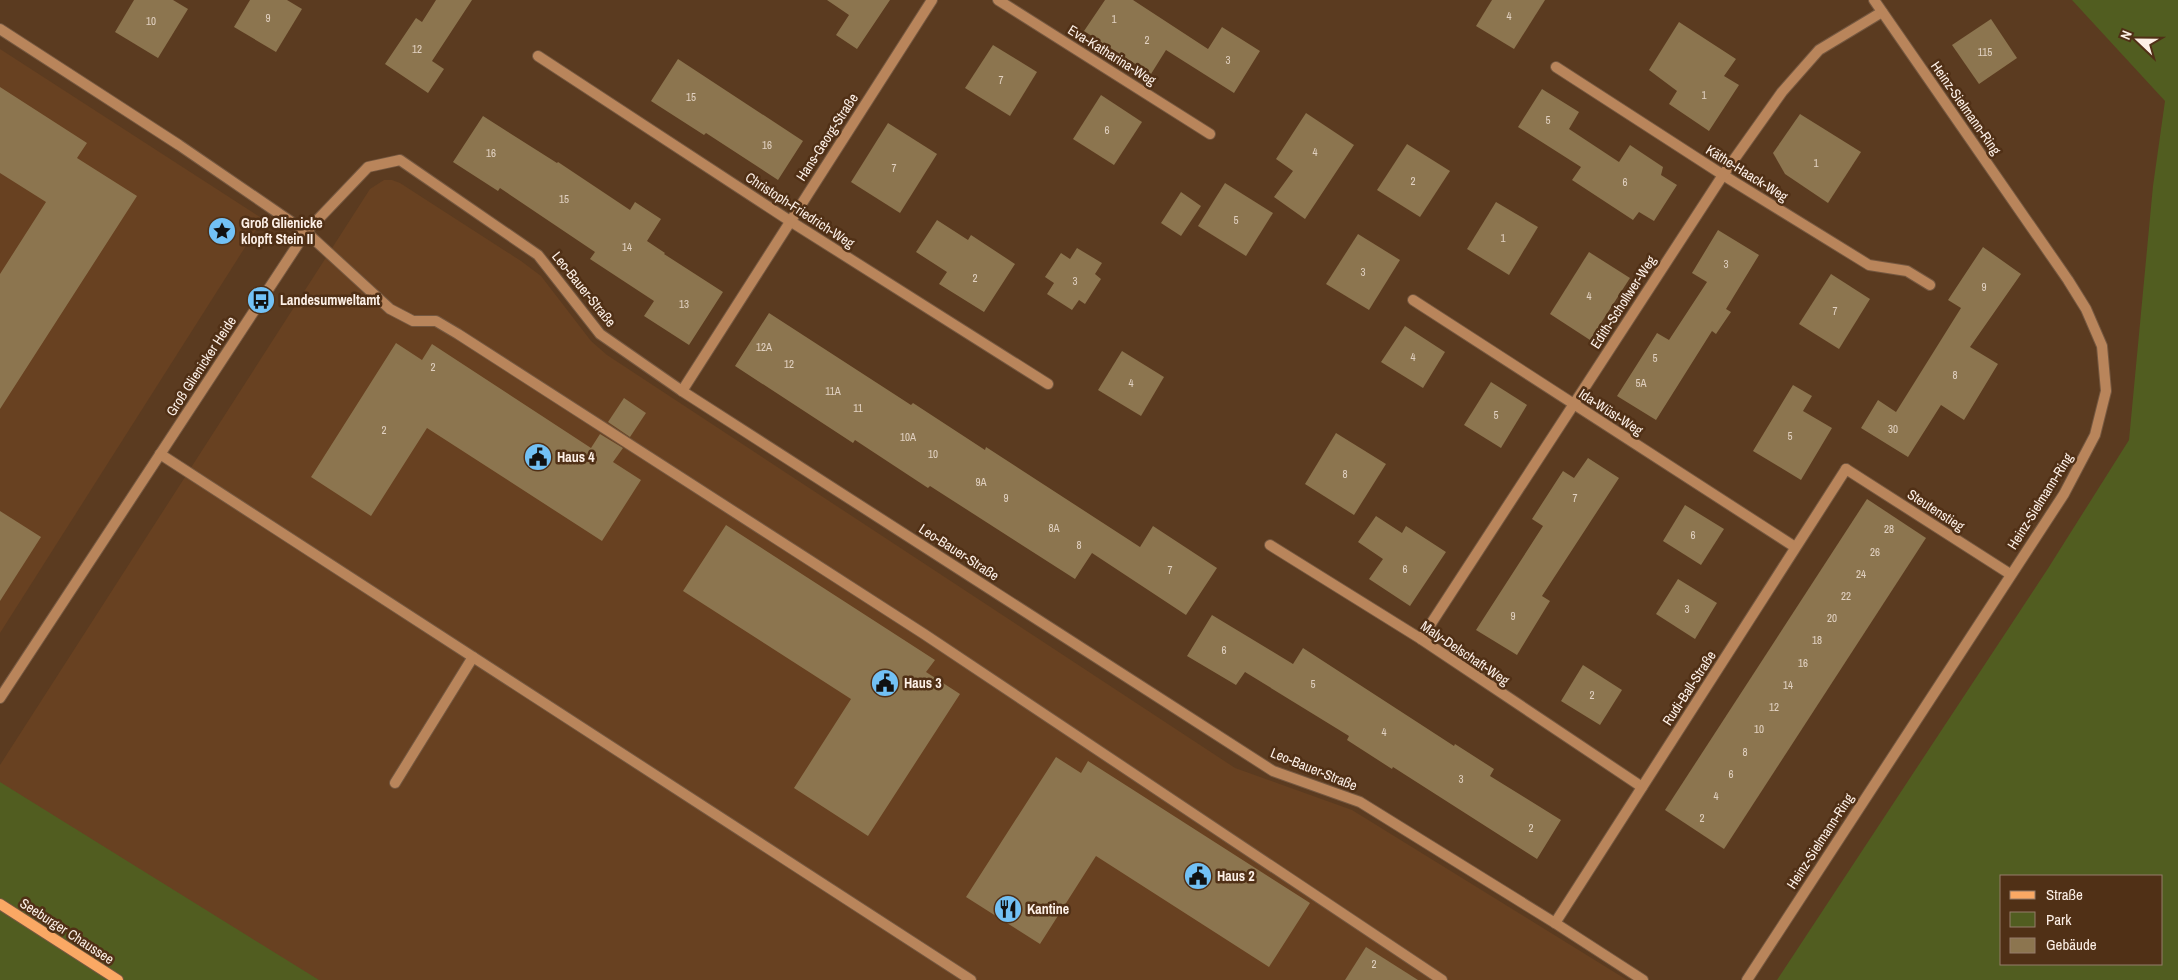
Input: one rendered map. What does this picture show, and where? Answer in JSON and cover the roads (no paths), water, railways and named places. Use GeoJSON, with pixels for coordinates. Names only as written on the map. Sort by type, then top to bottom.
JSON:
{"type":"FeatureCollection","features":[{"type":"Feature","properties":{"kind":"street","name":"Hans-Georg-Straße"},"geometry":{"type":"LineString","coordinates":[[682,391],[932,0]]}},
{"type":"Feature","properties":{"kind":"street","name":"Eva-Katharina-Weg"},"geometry":{"type":"LineString","coordinates":[[998,0],[1210,134]]}},
{"type":"Feature","properties":{"kind":"street","name":"Heinz-Sielmann-Ring"},"geometry":{"type":"LineString","coordinates":[[1747,980],[2010,574],[2064,494],[2095,435],[2106,391],[2102,346],[2086,310],[2068,280],[1874,0]]}},
{"type":"Feature","properties":{"kind":"street","name":"Edith-Schollwer-Weg"},"geometry":{"type":"LineString","coordinates":[[1421,639],[1722,175],[1782,92],[1820,50],[1882,12]]}},
{"type":"Feature","properties":{"kind":"street"},"geometry":{"type":"LineString","coordinates":[[0,30],[179,145],[306,232],[390,309],[413,321],[436,321],[455,332],[924,634],[1442,980]]}},
{"type":"Feature","properties":{"kind":"street","name":"Christoph-Friedrich-Weg"},"geometry":{"type":"LineString","coordinates":[[538,56],[790,221],[1048,384]]}},
{"type":"Feature","properties":{"kind":"street","name":"Käthe-Haack-Weg"},"geometry":{"type":"LineString","coordinates":[[1556,67],[1722,175],[1869,265],[1906,271],[1930,285]]}},
{"type":"Feature","properties":{"kind":"street","name":"Leo-Bauer-Straße"},"geometry":{"type":"LineString","coordinates":[[306,232],[368,167],[400,160],[538,255],[600,334],[682,391],[1273,770],[1360,802],[1643,980]]}},
{"type":"Feature","properties":{"kind":"street","name":"Groß Glienicker Heide"},"geometry":{"type":"LineString","coordinates":[[0,698],[306,232]]}},
{"type":"Feature","properties":{"kind":"street","name":"Ida-Wüst-Weg"},"geometry":{"type":"LineString","coordinates":[[1413,300],[1795,546]]}},
{"type":"Feature","properties":{"kind":"street"},"geometry":{"type":"LineString","coordinates":[[160,454],[971,980]]}},
{"type":"Feature","properties":{"kind":"street","name":"Steutenstieg"},"geometry":{"type":"LineString","coordinates":[[1846,469],[2010,574]]}},
{"type":"Feature","properties":{"kind":"street","name":"Rudi-Ball-Straße"},"geometry":{"type":"LineString","coordinates":[[1555,923],[1846,469]]}},
{"type":"Feature","properties":{"kind":"street","name":"Maly-Delschaft-Weg"},"geometry":{"type":"LineString","coordinates":[[1270,545],[1421,639],[1642,787]]}},
{"type":"Feature","properties":{"kind":"street"},"geometry":{"type":"LineString","coordinates":[[395,783],[473,657]]}},
{"type":"Feature","properties":{"kind":"street","name":"Seeburger Chaussee"},"geometry":{"type":"LineString","coordinates":[[0,904],[118,980]]}},
{"type":"Feature","properties":{"kind":"place","name":"Groß Glienicke klopft Stein II"},"geometry":{"type":"Point","coordinates":[222,231]}},
{"type":"Feature","properties":{"kind":"place","name":"Landesumweltamt"},"geometry":{"type":"Point","coordinates":[261,300]}},
{"type":"Feature","properties":{"kind":"place","name":"Haus 4"},"geometry":{"type":"Point","coordinates":[538,457]}},
{"type":"Feature","properties":{"kind":"place","name":"Haus 3"},"geometry":{"type":"Point","coordinates":[885,683]}},
{"type":"Feature","properties":{"kind":"place","name":"Haus 2"},"geometry":{"type":"Point","coordinates":[1198,876]}},
{"type":"Feature","properties":{"kind":"place","name":"Kantine"},"geometry":{"type":"Point","coordinates":[1008,909]}}]}
